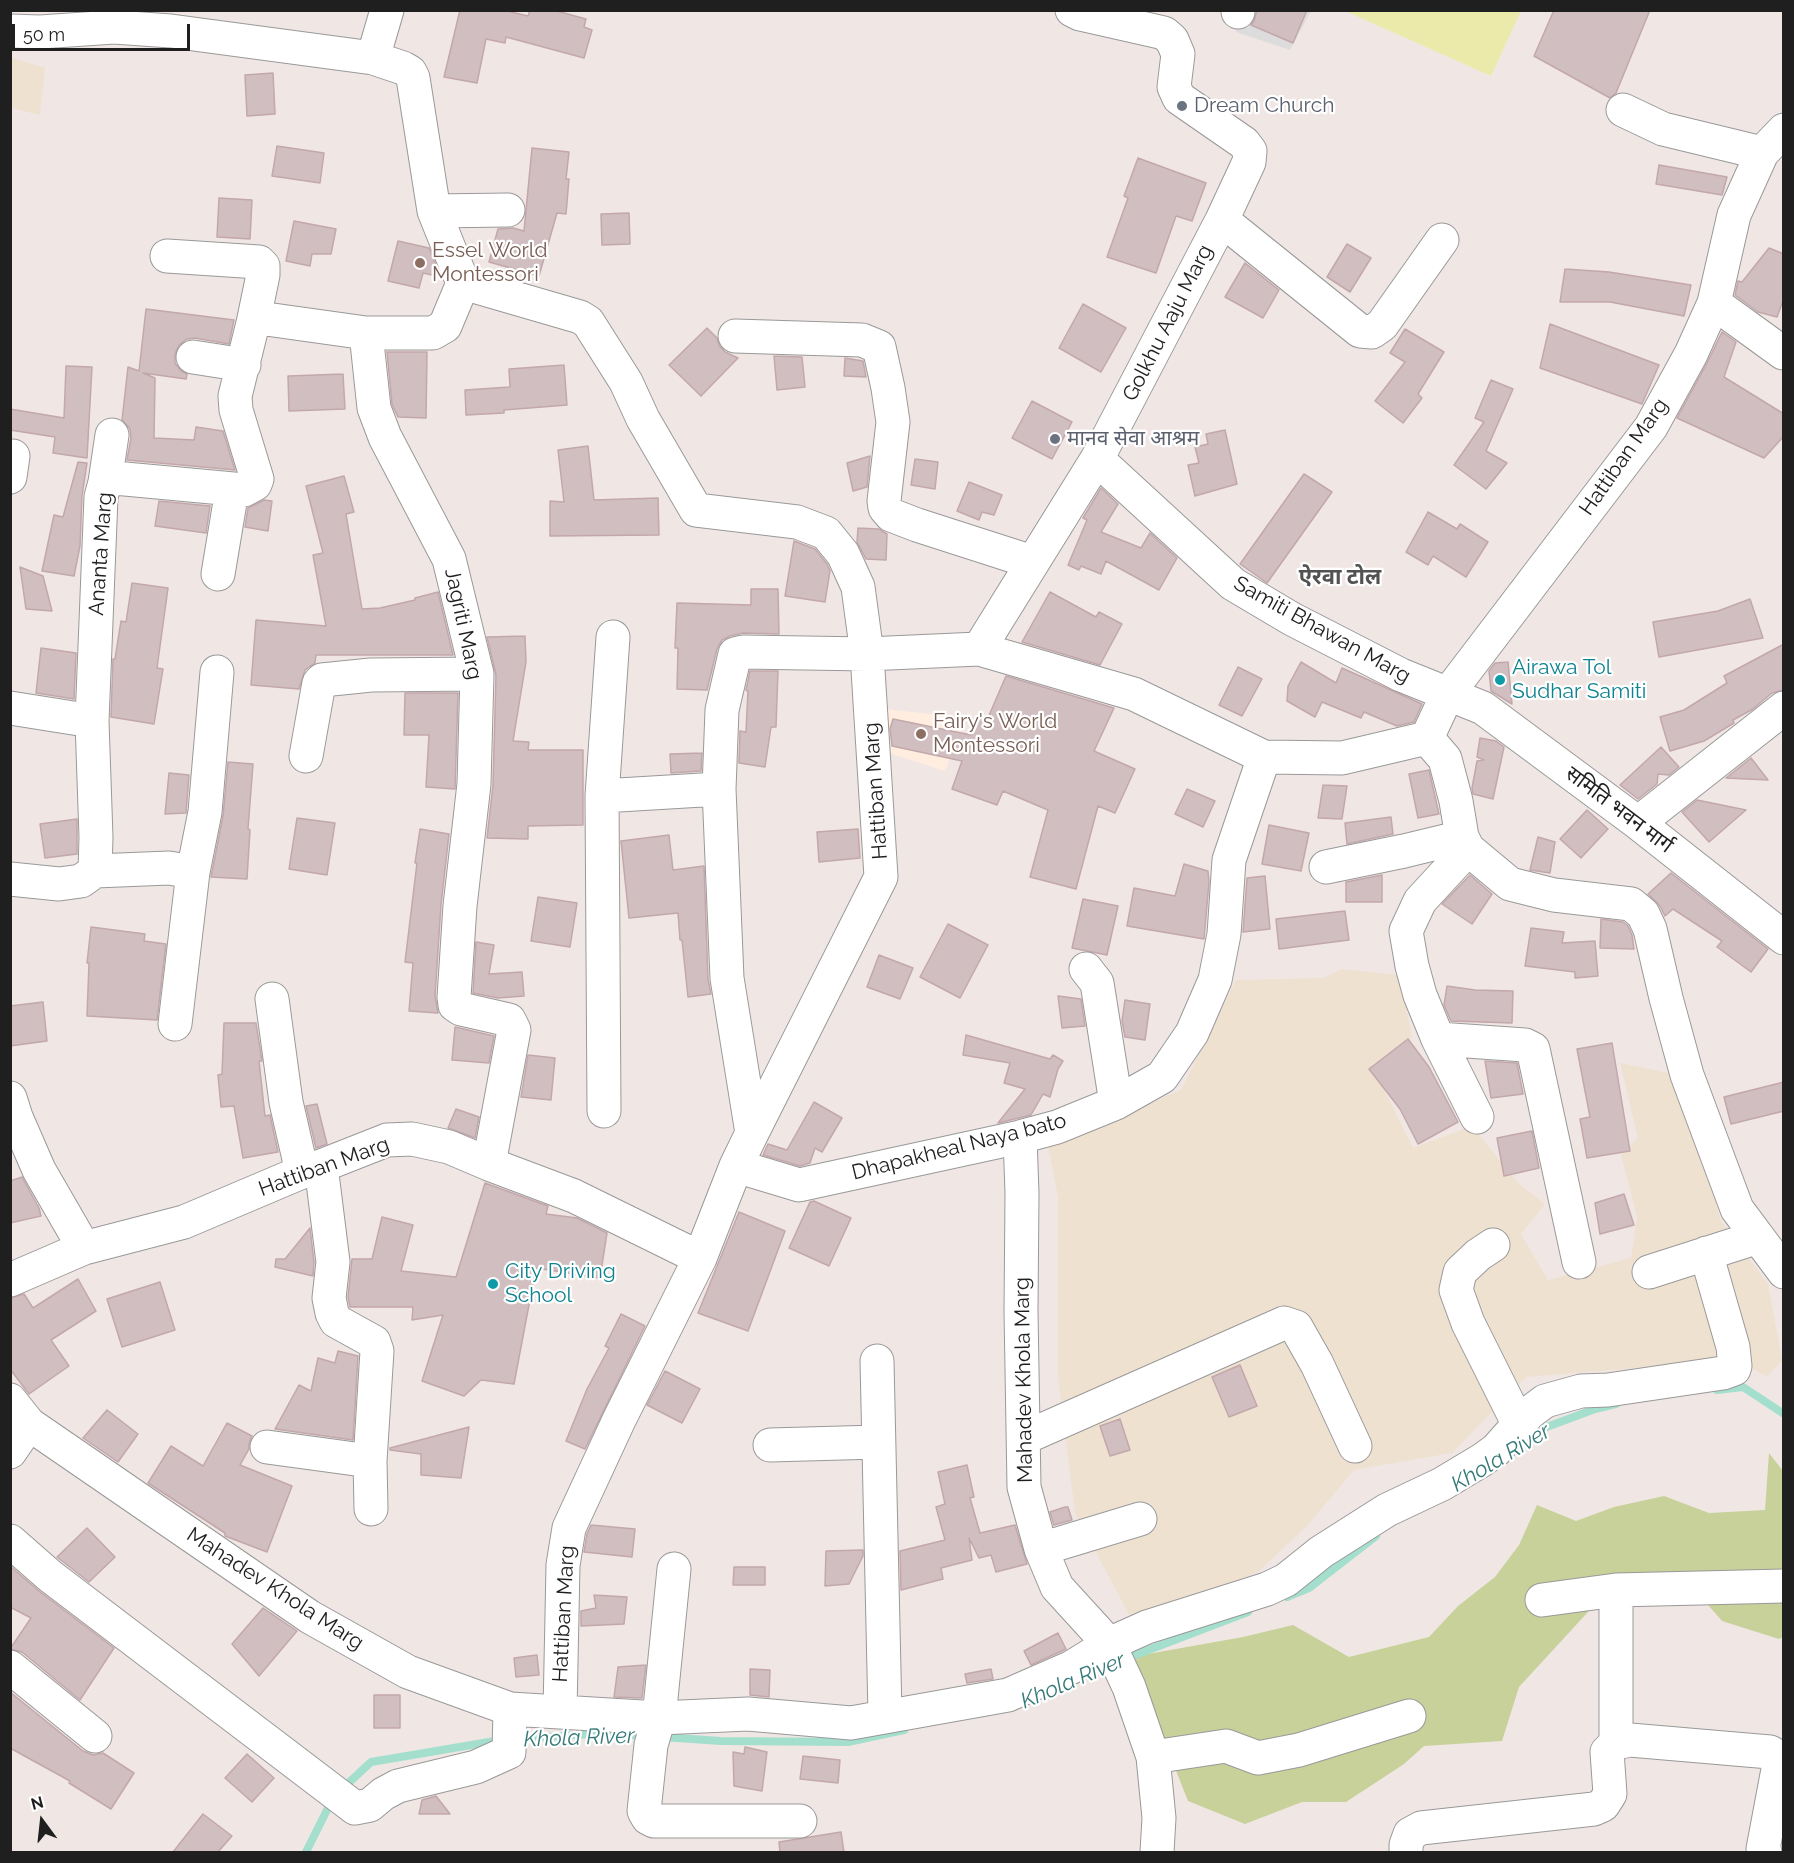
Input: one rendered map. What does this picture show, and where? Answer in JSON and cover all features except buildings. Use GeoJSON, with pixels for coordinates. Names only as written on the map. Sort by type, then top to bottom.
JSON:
{"type":"FeatureCollection","features":[{"type":"Feature","properties":{"kind":"street"},"geometry":{"type":"LineString","coordinates":[[372,58],[387,10]]}},
{"type":"Feature","properties":{"kind":"street","name":"Golkhu Aaju Marg"},"geometry":{"type":"LineString","coordinates":[[1072,10],[1080,14],[1164,33],[1172,40],[1178,54],[1174,87],[1179,98],[1244,142],[1250,151],[1249,162],[1222,220],[1097,459]]}},
{"type":"Feature","properties":{"kind":"street"},"geometry":{"type":"LineString","coordinates":[[31,24],[171,31],[372,58],[410,72],[413,78],[434,211],[464,282],[445,326],[433,333],[366,333],[266,319],[253,323]]}},
{"type":"Feature","properties":{"kind":"street"},"geometry":{"type":"LineString","coordinates":[[1623,110],[1663,129],[1762,153]]}},
{"type":"Feature","properties":{"kind":"street","name":"Hattiban Marg"},"geometry":{"type":"LineString","coordinates":[[1447,695],[1650,427],[1691,354],[1714,303],[1734,215],[1762,153],[1784,130]]}},
{"type":"Feature","properties":{"kind":"street"},"geometry":{"type":"LineString","coordinates":[[434,211],[508,210]]}},
{"type":"Feature","properties":{"kind":"street","name":"Golkhu Aaju Marg"},"geometry":{"type":"LineString","coordinates":[[1222,220],[1360,331],[1372,332],[1382,325],[1442,240]]}},
{"type":"Feature","properties":{"kind":"street","name":"Ananta Marg"},"geometry":{"type":"LineString","coordinates":[[95,871],[96,812],[92,721],[102,497],[105,483],[113,478],[232,490],[250,488],[257,479],[235,396],[244,365],[263,266],[259,262],[167,256]]}},
{"type":"Feature","properties":{"kind":"street","name":"Hattiban Marg"},"geometry":{"type":"LineString","coordinates":[[464,282],[580,317],[588,322],[626,382],[643,418],[696,510],[797,522],[826,533],[843,554],[858,587],[867,654],[881,877],[736,1166],[700,1258],[619,1420],[569,1528],[563,1564],[560,1712]]}},
{"type":"Feature","properties":{"kind":"street"},"geometry":{"type":"LineString","coordinates":[[1714,303],[1783,353]]}},
{"type":"Feature","properties":{"kind":"street","name":"Jagriti Marg"},"geometry":{"type":"LineString","coordinates":[[366,333],[374,408],[386,437],[449,559],[477,674],[474,784],[460,906],[453,997],[455,1005],[461,1009],[509,1020],[514,1029],[489,1164]]}},
{"type":"Feature","properties":{"kind":"street"},"geometry":{"type":"LineString","coordinates":[[735,336],[862,340],[879,347],[888,388],[892,422],[885,508],[891,515],[916,525],[1032,562]]}},
{"type":"Feature","properties":{"kind":"street"},"geometry":{"type":"LineString","coordinates":[[193,357],[244,365]]}},
{"type":"Feature","properties":{"kind":"street"},"geometry":{"type":"LineString","coordinates":[[105,483],[112,435]]}},
{"type":"Feature","properties":{"kind":"street"},"geometry":{"type":"LineString","coordinates":[[979,649],[1097,459]]}},
{"type":"Feature","properties":{"kind":"street","name":"Samiti Bhawan Marg"},"geometry":{"type":"LineString","coordinates":[[1097,459],[1233,585],[1401,675],[1447,695]]}},
{"type":"Feature","properties":{"kind":"street"},"geometry":{"type":"LineString","coordinates":[[218,574],[232,490]]}},
{"type":"Feature","properties":{"kind":"street"},"geometry":{"type":"LineString","coordinates":[[604,1111],[602,796],[613,637]]}},
{"type":"Feature","properties":{"kind":"street"},"geometry":{"type":"LineString","coordinates":[[752,1133],[727,978],[719,789],[722,710],[735,654],[743,652],[867,654],[979,649],[1134,694],[1264,757],[1342,759],[1427,738]]}},
{"type":"Feature","properties":{"kind":"street"},"geometry":{"type":"LineString","coordinates":[[175,1024],[193,872],[205,812],[217,672]]}},
{"type":"Feature","properties":{"kind":"street"},"geometry":{"type":"LineString","coordinates":[[306,756],[319,682],[322,680],[371,675],[477,674]]}},
{"type":"Feature","properties":{"kind":"street"},"geometry":{"type":"LineString","coordinates":[[1427,738],[1447,695]]}},
{"type":"Feature","properties":{"kind":"street","name":"समिति भवन मार्ग"},"geometry":{"type":"LineString","coordinates":[[1447,695],[1483,708],[1638,823],[1784,938]]}},
{"type":"Feature","properties":{"kind":"street"},"geometry":{"type":"LineString","coordinates":[[10,708],[92,721]]}},
{"type":"Feature","properties":{"kind":"street"},"geometry":{"type":"LineString","coordinates":[[1638,823],[1784,708]]}},
{"type":"Feature","properties":{"kind":"street"},"geometry":{"type":"LineString","coordinates":[[1427,738],[1445,759],[1465,843],[1510,884],[1554,895],[1631,904],[1643,914],[1650,929],[1687,1075],[1737,1209],[1784,1272]]}},
{"type":"Feature","properties":{"kind":"street","name":"Dhapakheal Naya bato"},"geometry":{"type":"LineString","coordinates":[[736,1166],[799,1185],[1020,1137],[1056,1127],[1116,1103],[1162,1077],[1192,1033],[1215,980],[1224,934],[1229,860],[1264,757]]}},
{"type":"Feature","properties":{"kind":"street"},"geometry":{"type":"LineString","coordinates":[[602,796],[719,789]]}},
{"type":"Feature","properties":{"kind":"street"},"geometry":{"type":"LineString","coordinates":[[1326,867],[1404,851],[1465,843]]}},
{"type":"Feature","properties":{"kind":"street"},"geometry":{"type":"LineString","coordinates":[[1465,843],[1420,901],[1406,931],[1420,995],[1438,1039],[1477,1117]]}},
{"type":"Feature","properties":{"kind":"street"},"geometry":{"type":"LineString","coordinates":[[10,879],[60,884],[81,881],[95,871],[170,868],[193,872]]}},
{"type":"Feature","properties":{"kind":"street"},"geometry":{"type":"LineString","coordinates":[[1086,969],[1097,982],[1116,1103]]}},
{"type":"Feature","properties":{"kind":"street"},"geometry":{"type":"LineString","coordinates":[[272,999],[286,1102],[311,1169],[333,1262],[329,1298],[332,1313],[336,1321],[374,1342],[377,1351],[370,1461],[371,1509]]}},
{"type":"Feature","properties":{"kind":"street"},"geometry":{"type":"LineString","coordinates":[[1438,1039],[1525,1045],[1533,1049],[1579,1262]]}},
{"type":"Feature","properties":{"kind":"street"},"geometry":{"type":"LineString","coordinates":[[10,1098],[39,1170],[84,1248]]}},
{"type":"Feature","properties":{"kind":"street","name":"Mahadev Khola Marg"},"geometry":{"type":"LineString","coordinates":[[20,1412],[310,1617],[510,1730],[560,1712],[655,1731],[747,1714],[851,1723],[885,1715],[1008,1695],[1113,1651],[1057,1587],[1041,1549],[1024,1487],[1020,1137]]}},
{"type":"Feature","properties":{"kind":"street","name":"Hattiban Marg"},"geometry":{"type":"LineString","coordinates":[[10,1280],[84,1248],[184,1222],[387,1140],[412,1139],[449,1147],[574,1196],[700,1258]]}},
{"type":"Feature","properties":{"kind":"street"},"geometry":{"type":"LineString","coordinates":[[1649,1272],[1758,1237]]}},
{"type":"Feature","properties":{"kind":"street"},"geometry":{"type":"LineString","coordinates":[[1493,1245],[1460,1272],[1456,1290],[1468,1323],[1519,1425]]}},
{"type":"Feature","properties":{"kind":"street"},"geometry":{"type":"LineString","coordinates":[[1157,1852],[1159,1818],[1153,1757],[1130,1687],[1113,1651],[1147,1627],[1267,1589],[1286,1580],[1321,1552],[1387,1509],[1442,1484],[1482,1461],[1496,1450],[1529,1413],[1545,1401],[1581,1391],[1608,1390],[1724,1373],[1734,1369],[1733,1347],[1706,1253]]}},
{"type":"Feature","properties":{"kind":"street"},"geometry":{"type":"LineString","coordinates":[[1024,1438],[1284,1323],[1296,1328],[1301,1336],[1317,1364],[1355,1446]]}},
{"type":"Feature","properties":{"kind":"street"},"geometry":{"type":"LineString","coordinates":[[877,1361],[885,1715]]}},
{"type":"Feature","properties":{"kind":"street"},"geometry":{"type":"LineString","coordinates":[[10,1452],[20,1412]]}},
{"type":"Feature","properties":{"kind":"street"},"geometry":{"type":"LineString","coordinates":[[770,1445],[878,1442]]}},
{"type":"Feature","properties":{"kind":"street"},"geometry":{"type":"LineString","coordinates":[[267,1447],[370,1461]]}},
{"type":"Feature","properties":{"kind":"street"},"geometry":{"type":"LineString","coordinates":[[1041,1549],[1140,1519]]}},
{"type":"Feature","properties":{"kind":"street"},"geometry":{"type":"LineString","coordinates":[[10,1541],[50,1576],[355,1808],[370,1805],[383,1794],[399,1786],[476,1767],[510,1730]]}},
{"type":"Feature","properties":{"kind":"street"},"geometry":{"type":"LineString","coordinates":[[674,1569],[644,1811],[648,1818],[654,1821],[800,1821]]}},
{"type":"Feature","properties":{"kind":"street"},"geometry":{"type":"LineString","coordinates":[[1542,1600],[1616,1590],[1784,1586]]}},
{"type":"Feature","properties":{"kind":"street"},"geometry":{"type":"LineString","coordinates":[[1616,1590],[1616,1743]]}},
{"type":"Feature","properties":{"kind":"street"},"geometry":{"type":"LineString","coordinates":[[10,1667],[94,1736]]}},
{"type":"Feature","properties":{"kind":"street"},"geometry":{"type":"LineString","coordinates":[[1153,1757],[1226,1746],[1258,1758],[1299,1750],[1409,1716]]}},
{"type":"Feature","properties":{"kind":"street"},"geometry":{"type":"LineString","coordinates":[[1406,1852],[1410,1834],[1421,1828],[1594,1809],[1603,1805],[1610,1794],[1607,1752],[1616,1743],[1630,1740],[1770,1752],[1777,1756],[1779,1764],[1763,1849],[1765,1852]]}},
{"type":"Feature","properties":{"kind":"shaded area"},"geometry":{"type":"Polygon","coordinates":[[[1521,10],[1491,76],[1345,11],[1521,10]]]}},
{"type":"Feature","properties":{"kind":"shaded area"},"geometry":{"type":"Polygon","coordinates":[[[1234,11],[1311,11],[1290,50],[1236,32],[1234,11]]]}},
{"type":"Feature","properties":{"kind":"shaded area"},"geometry":{"type":"Polygon","coordinates":[[[10,57],[45,68],[40,115],[11,108],[10,57]]]}},
{"type":"Feature","properties":{"kind":"shaded area","name":"Fairy's World Montessori"},"geometry":{"type":"Polygon","coordinates":[[[884,709],[966,718],[945,771],[883,751],[884,709]]]}},
{"type":"Feature","properties":{"kind":"shaded area"},"geometry":{"type":"Polygon","coordinates":[[[1341,969],[1400,975],[1412,1037],[1372,1065],[1413,1148],[1472,1126],[1518,1183],[1545,1204],[1521,1234],[1548,1280],[1631,1258],[1637,1217],[1621,1155],[1638,1138],[1620,1063],[1679,1075],[1721,1221],[1768,1284],[1782,1360],[1767,1377],[1731,1356],[1651,1367],[1526,1377],[1452,1453],[1354,1470],[1307,1526],[1258,1572],[1133,1622],[1075,1513],[1058,1377],[1058,1198],[1048,1145],[1181,1090],[1236,980],[1324,978],[1341,969]]]}},
{"type":"Feature","properties":{"kind":"green space"},"geometry":{"type":"Polygon","coordinates":[[[1769,1453],[1783,1471],[1783,1637],[1779,1639],[1722,1621],[1694,1589],[1622,1575],[1519,1687],[1502,1741],[1424,1746],[1404,1764],[1346,1802],[1302,1802],[1245,1824],[1188,1801],[1131,1657],[1243,1637],[1293,1625],[1349,1657],[1429,1637],[1458,1606],[1495,1577],[1519,1545],[1537,1505],[1576,1521],[1614,1507],[1664,1496],[1709,1513],[1765,1510],[1769,1453]]]}},
{"type":"Feature","properties":{"kind":"waterway","name":"Khola River"},"geometry":{"type":"LineString","coordinates":[[1717,1390],[1743,1387],[1784,1414]]}},
{"type":"Feature","properties":{"kind":"waterway","name":"Khola River"},"geometry":{"type":"LineString","coordinates":[[1522,1442],[1544,1428],[1595,1409],[1616,1404]]}},
{"type":"Feature","properties":{"kind":"waterway","name":"Khola River"},"geometry":{"type":"LineString","coordinates":[[1287,1597],[1309,1588],[1376,1536]]}},
{"type":"Feature","properties":{"kind":"waterway","name":"Khola River"},"geometry":{"type":"LineString","coordinates":[[1125,1659],[1248,1612]]}},
{"type":"Feature","properties":{"kind":"waterway","name":"Khola River"},"geometry":{"type":"LineString","coordinates":[[662,1737],[721,1741],[848,1742],[904,1730]]}},
{"type":"Feature","properties":{"kind":"waterway","name":"Khola River"},"geometry":{"type":"LineString","coordinates":[[515,1739],[606,1733],[647,1736]]}},
{"type":"Feature","properties":{"kind":"waterway","name":"Khola River"},"geometry":{"type":"LineString","coordinates":[[342,1789],[371,1762],[501,1740]]}},
{"type":"Feature","properties":{"kind":"waterway","name":"Khola River"},"geometry":{"type":"LineString","coordinates":[[306,1852],[332,1800]]}},
{"type":"Feature","properties":{"kind":"place","name":"Dream Church"},"geometry":{"type":"Point","coordinates":[1182,106]}},
{"type":"Feature","properties":{"kind":"place","name":"Essel World Montessori"},"geometry":{"type":"Point","coordinates":[420,263]}},
{"type":"Feature","properties":{"kind":"place","name":"मानव सेवा आश्रम"},"geometry":{"type":"Point","coordinates":[1055,439]}},
{"type":"Feature","properties":{"kind":"place","name":"Airawa Tol Sudhar Samiti"},"geometry":{"type":"Point","coordinates":[1500,680]}},
{"type":"Feature","properties":{"kind":"place","name":"Fairy's World Montessori"},"geometry":{"type":"Point","coordinates":[921,734]}},
{"type":"Feature","properties":{"kind":"place","name":"City Driving School"},"geometry":{"type":"Point","coordinates":[493,1284]}},
{"type":"Feature","properties":{"kind":"district","name":"ऐरवा टोल"},"geometry":{"type":"Point","coordinates":[1340,577]}}]}
